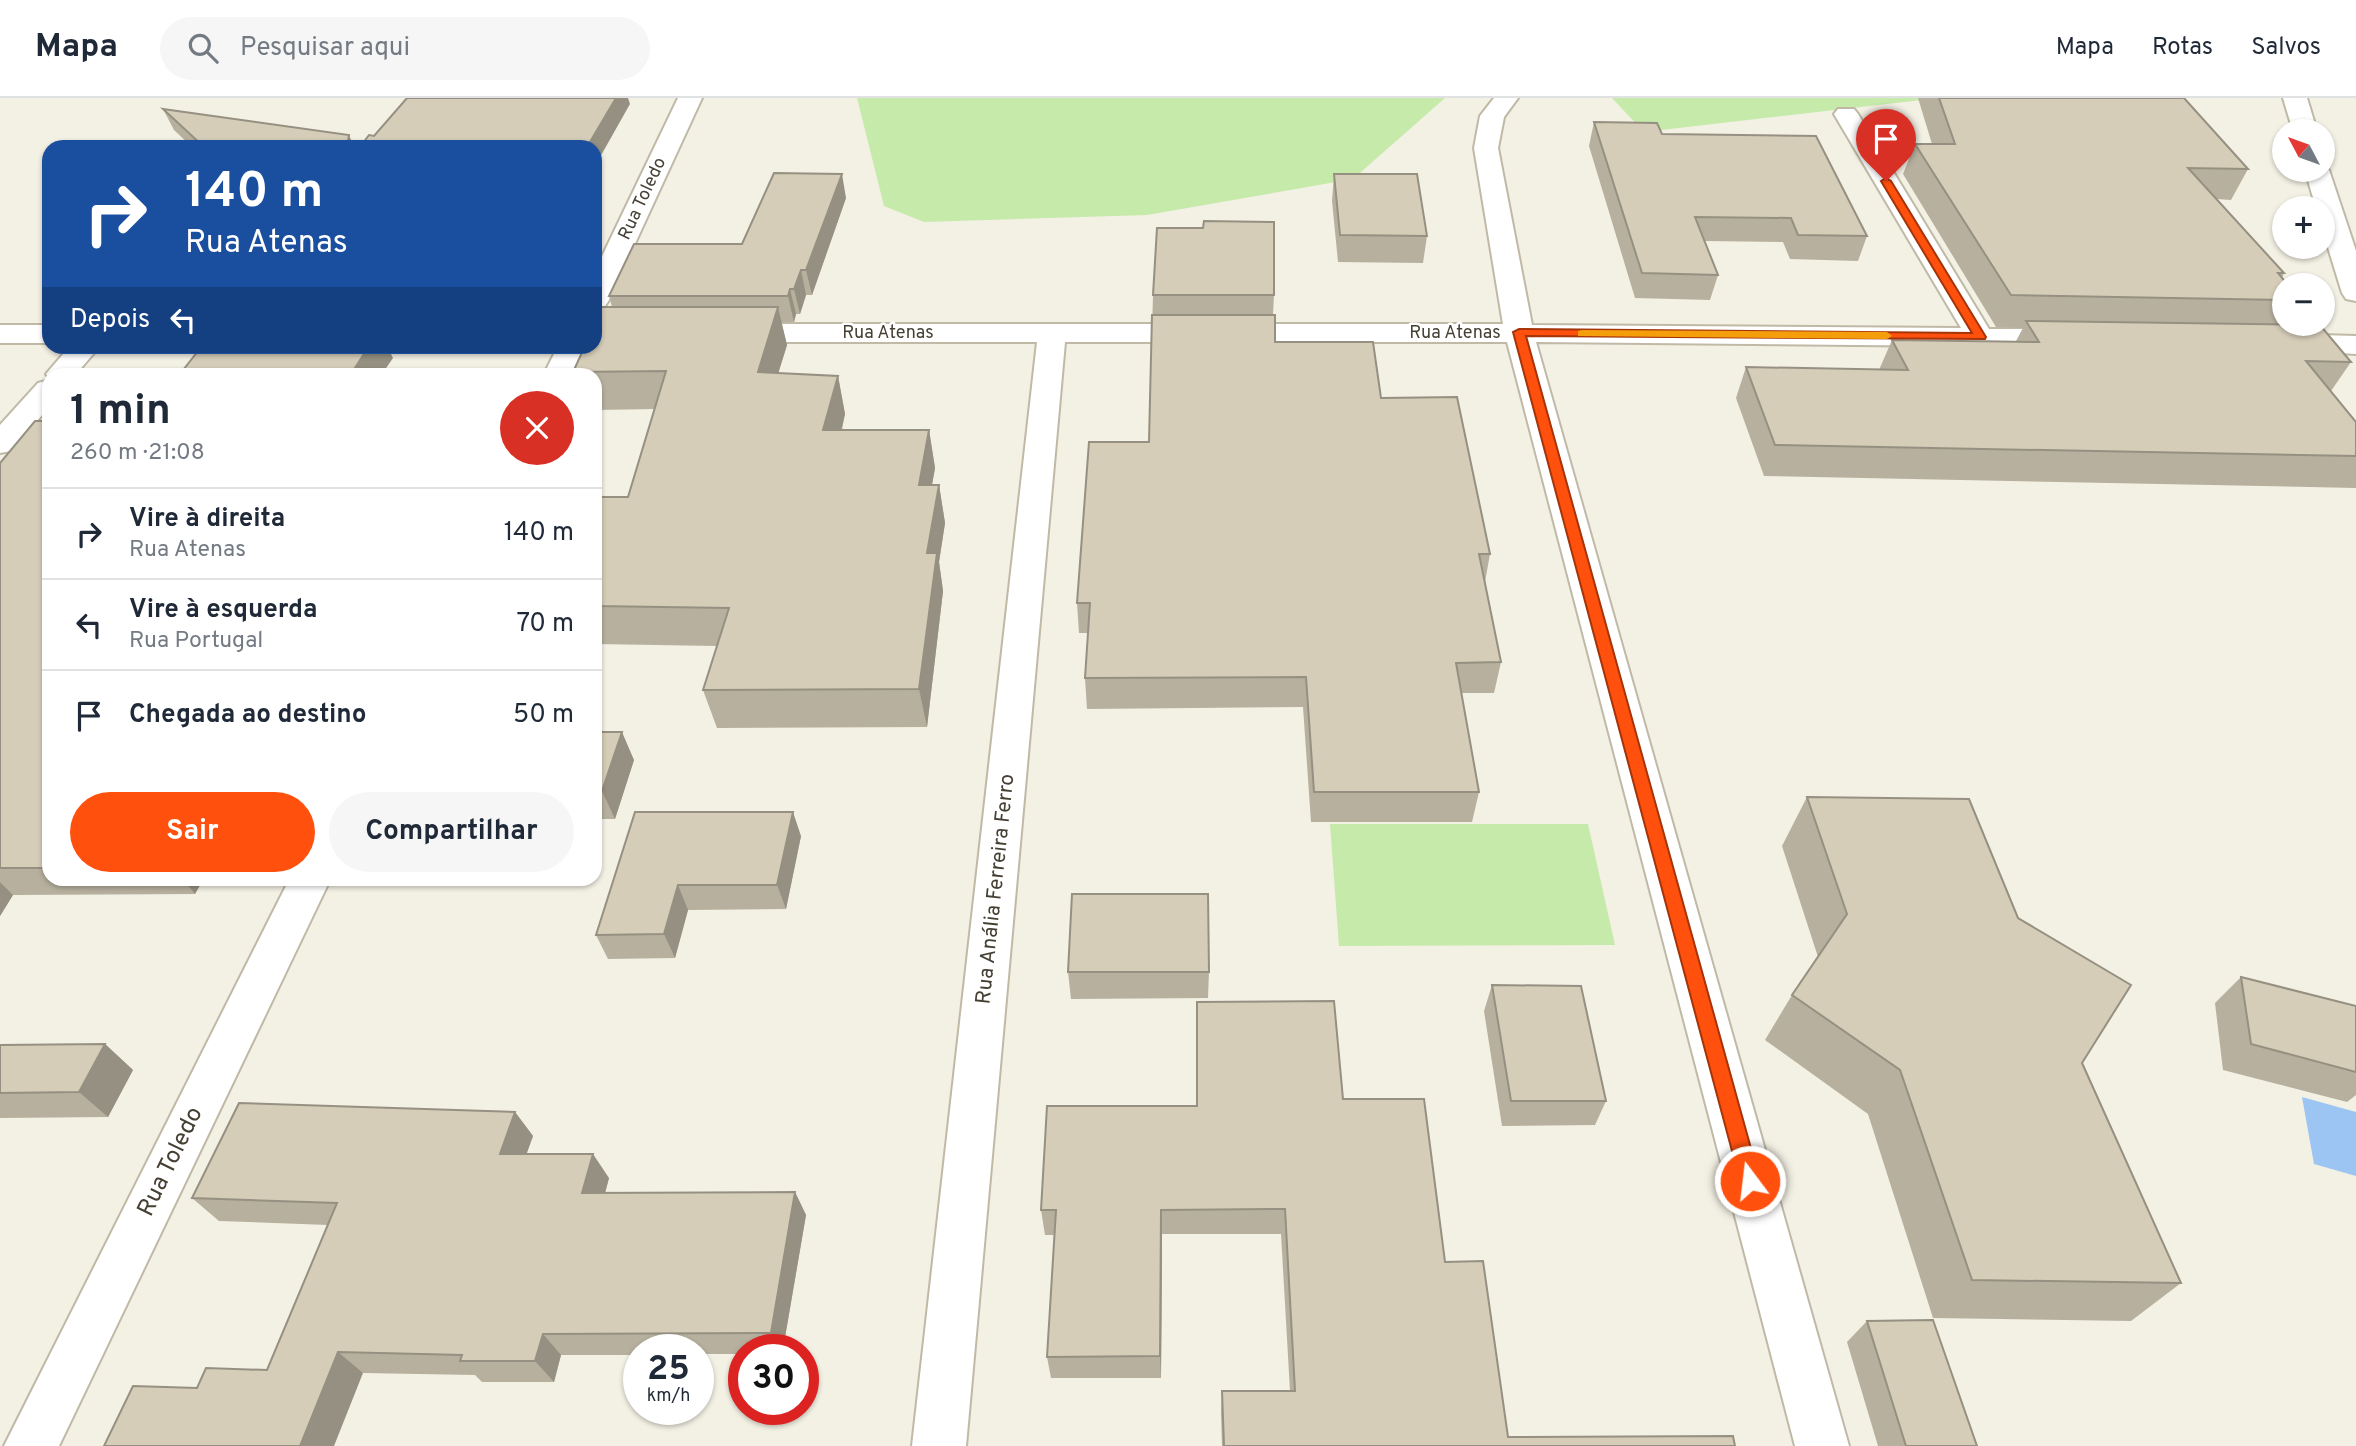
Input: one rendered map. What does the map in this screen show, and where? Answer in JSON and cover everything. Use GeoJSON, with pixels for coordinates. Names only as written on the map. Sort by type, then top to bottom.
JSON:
{"type":"FeatureCollection","features":[{"type":"Feature","properties":{"kind":"street","name":"Rua Toledo"},"geometry":{"type":"LineString","coordinates":[[602,285],[690,98]]}},
{"type":"Feature","properties":{"kind":"street"},"geometry":{"type":"LineString","coordinates":[[1506,98],[1492,116],[1486,148],[1519,332],[1822,1446]]}},
{"type":"Feature","properties":{"kind":"street"},"geometry":{"type":"LineString","coordinates":[[2295,98],[2301,119]]}},
{"type":"Feature","properties":{"kind":"street"},"geometry":{"type":"LineString","coordinates":[[1846,114],[1980,337]]}},
{"type":"Feature","properties":{"kind":"street"},"geometry":{"type":"LineString","coordinates":[[2321,182],[2356,293]]}},
{"type":"Feature","properties":{"kind":"street","name":"Rua Atenas"},"geometry":{"type":"LineString","coordinates":[[706,333],[1519,332],[2092,339]]}},
{"type":"Feature","properties":{"kind":"street","name":"Rua Anália Ferreira Ferro"},"geometry":{"type":"LineString","coordinates":[[939,1446],[1052,333]]}},
{"type":"Feature","properties":{"kind":"street"},"geometry":{"type":"LineString","coordinates":[[0,334],[42,334]]}},
{"type":"Feature","properties":{"kind":"street"},"geometry":{"type":"LineString","coordinates":[[2259,342],[2356,345]]}},
{"type":"Feature","properties":{"kind":"street"},"geometry":{"type":"LineString","coordinates":[[66,368],[79,354]]}},
{"type":"Feature","properties":{"kind":"street"},"geometry":{"type":"LineString","coordinates":[[0,444],[42,397]]}},
{"type":"Feature","properties":{"kind":"street","name":"Rua Toledo"},"geometry":{"type":"LineString","coordinates":[[31,1446],[307,886]]}},
{"type":"Feature","properties":{"kind":"green space"},"geometry":{"type":"Polygon","coordinates":[[[857,98],[1445,98],[1353,179],[1147,215],[924,222],[884,206],[857,98]]]}},
{"type":"Feature","properties":{"kind":"green space"},"geometry":{"type":"Polygon","coordinates":[[[1612,98],[1939,98],[1644,132],[1612,98]]]}},
{"type":"Feature","properties":{"kind":"green space"},"geometry":{"type":"Polygon","coordinates":[[[1330,824],[1588,824],[1615,945],[1339,946],[1330,824]]]}},
{"type":"Feature","properties":{"kind":"water"},"geometry":{"type":"Polygon","coordinates":[[[2302,1097],[2356,1112],[2356,1176],[2314,1164],[2302,1097]]]}},
{"type":"Feature","properties":{"kind":"building"},"geometry":{"type":"Polygon","coordinates":[[[407,98],[616,98],[591,140],[365,140],[369,135],[374,136],[407,98]]]}},
{"type":"Feature","properties":{"kind":"building"},"geometry":{"type":"Polygon","coordinates":[[[1939,98],[2184,98],[2248,169],[2188,168],[2284,273],[2272,273],[2272,300],[2011,295],[1915,144],[1955,144],[1939,98]]]}},
{"type":"Feature","properties":{"kind":"building"},"geometry":{"type":"Polygon","coordinates":[[[163,109],[349,135],[348,140],[196,140],[163,109]]]}},
{"type":"Feature","properties":{"kind":"building"},"geometry":{"type":"Polygon","coordinates":[[[1594,122],[1657,123],[1662,134],[1816,136],[1867,236],[1798,235],[1791,218],[1695,217],[1718,275],[1642,273],[1594,122]]]}},
{"type":"Feature","properties":{"kind":"building"},"geometry":{"type":"Polygon","coordinates":[[[774,173],[842,174],[806,270],[801,270],[794,289],[790,289],[788,296],[609,296],[634,244],[742,244],[774,173]]]}},
{"type":"Feature","properties":{"kind":"building"},"geometry":{"type":"Polygon","coordinates":[[[1334,174],[1417,174],[1427,236],[1340,235],[1334,174]]]}},
{"type":"Feature","properties":{"kind":"building"},"geometry":{"type":"Polygon","coordinates":[[[1204,221],[1274,222],[1274,295],[1153,295],[1157,228],[1203,228],[1204,221]]]}},
{"type":"Feature","properties":{"kind":"building"},"geometry":{"type":"Polygon","coordinates":[[[602,307],[778,307],[758,372],[838,376],[823,430],[929,430],[919,485],[939,485],[927,553],[937,553],[919,689],[703,690],[729,608],[602,606],[602,497],[628,497],[666,371],[602,372],[602,368],[575,368],[581,354],[602,354],[602,307]]]}},
{"type":"Feature","properties":{"kind":"building"},"geometry":{"type":"Polygon","coordinates":[[[1152,315],[1275,315],[1275,342],[1373,342],[1381,398],[1457,397],[1490,554],[1479,554],[1501,662],[1456,663],[1479,792],[1314,792],[1306,677],[1085,678],[1090,603],[1077,603],[1089,442],[1149,442],[1152,315]]]}},
{"type":"Feature","properties":{"kind":"building"},"geometry":{"type":"Polygon","coordinates":[[[2026,321],[2272,324],[2272,336],[2329,336],[2351,362],[2306,361],[2356,422],[2356,456],[1775,445],[1746,367],[1908,370],[1892,340],[2039,342],[2026,321]]]}},
{"type":"Feature","properties":{"kind":"building"},"geometry":{"type":"Polygon","coordinates":[[[196,354],[364,354],[355,368],[185,368],[196,354]]]}},
{"type":"Feature","properties":{"kind":"building"},"geometry":{"type":"Polygon","coordinates":[[[35,421],[42,421],[42,868],[0,868],[0,463],[35,421]]]}},
{"type":"Feature","properties":{"kind":"building"},"geometry":{"type":"Polygon","coordinates":[[[602,732],[622,732],[602,791],[602,732]]]}},
{"type":"Feature","properties":{"kind":"building"},"geometry":{"type":"Polygon","coordinates":[[[1807,797],[1969,799],[2018,918],[2131,985],[2082,1063],[2181,1283],[1972,1280],[1900,1070],[1792,995],[1847,914],[1807,797]]]}},
{"type":"Feature","properties":{"kind":"building"},"geometry":{"type":"Polygon","coordinates":[[[635,812],[793,812],[777,885],[678,885],[664,934],[596,935],[635,812]]]}},
{"type":"Feature","properties":{"kind":"building"},"geometry":{"type":"Polygon","coordinates":[[[1072,894],[1208,894],[1209,972],[1068,972],[1072,894]]]}},
{"type":"Feature","properties":{"kind":"building"},"geometry":{"type":"Polygon","coordinates":[[[2241,977],[2356,1006],[2356,1072],[2251,1044],[2241,977]]]}},
{"type":"Feature","properties":{"kind":"building"},"geometry":{"type":"Polygon","coordinates":[[[1492,985],[1581,986],[1606,1101],[1511,1101],[1492,985]]]}},
{"type":"Feature","properties":{"kind":"building"},"geometry":{"type":"Polygon","coordinates":[[[1334,1001],[1343,1099],[1424,1099],[1445,1262],[1483,1261],[1508,1437],[1733,1436],[1735,1446],[1224,1446],[1222,1391],[1295,1391],[1285,1209],[1161,1210],[1160,1356],[1047,1357],[1056,1210],[1041,1210],[1047,1106],[1197,1106],[1197,1002],[1334,1001]]]}},
{"type":"Feature","properties":{"kind":"building"},"geometry":{"type":"Polygon","coordinates":[[[105,1044],[79,1092],[0,1093],[0,1045],[105,1044]]]}},
{"type":"Feature","properties":{"kind":"building"},"geometry":{"type":"Polygon","coordinates":[[[239,1103],[515,1112],[500,1154],[593,1154],[582,1193],[795,1192],[771,1333],[543,1334],[535,1361],[460,1361],[462,1355],[338,1352],[300,1446],[104,1446],[133,1386],[197,1388],[206,1368],[267,1370],[337,1203],[192,1198],[239,1103]]]}},
{"type":"Feature","properties":{"kind":"building"},"geometry":{"type":"Polygon","coordinates":[[[1933,1320],[1977,1446],[1906,1446],[1867,1321],[1933,1320]]]}},
{"type":"Feature","properties":{"kind":"slow traffic"},"geometry":{"type":"LineString","coordinates":[[1582,333],[1887,336]]}},
{"type":"Feature","properties":{"kind":"route"},"geometry":{"type":"LineString","coordinates":[[1750,1181],[1519,332],[1980,337],[1886,181]]}}]}
